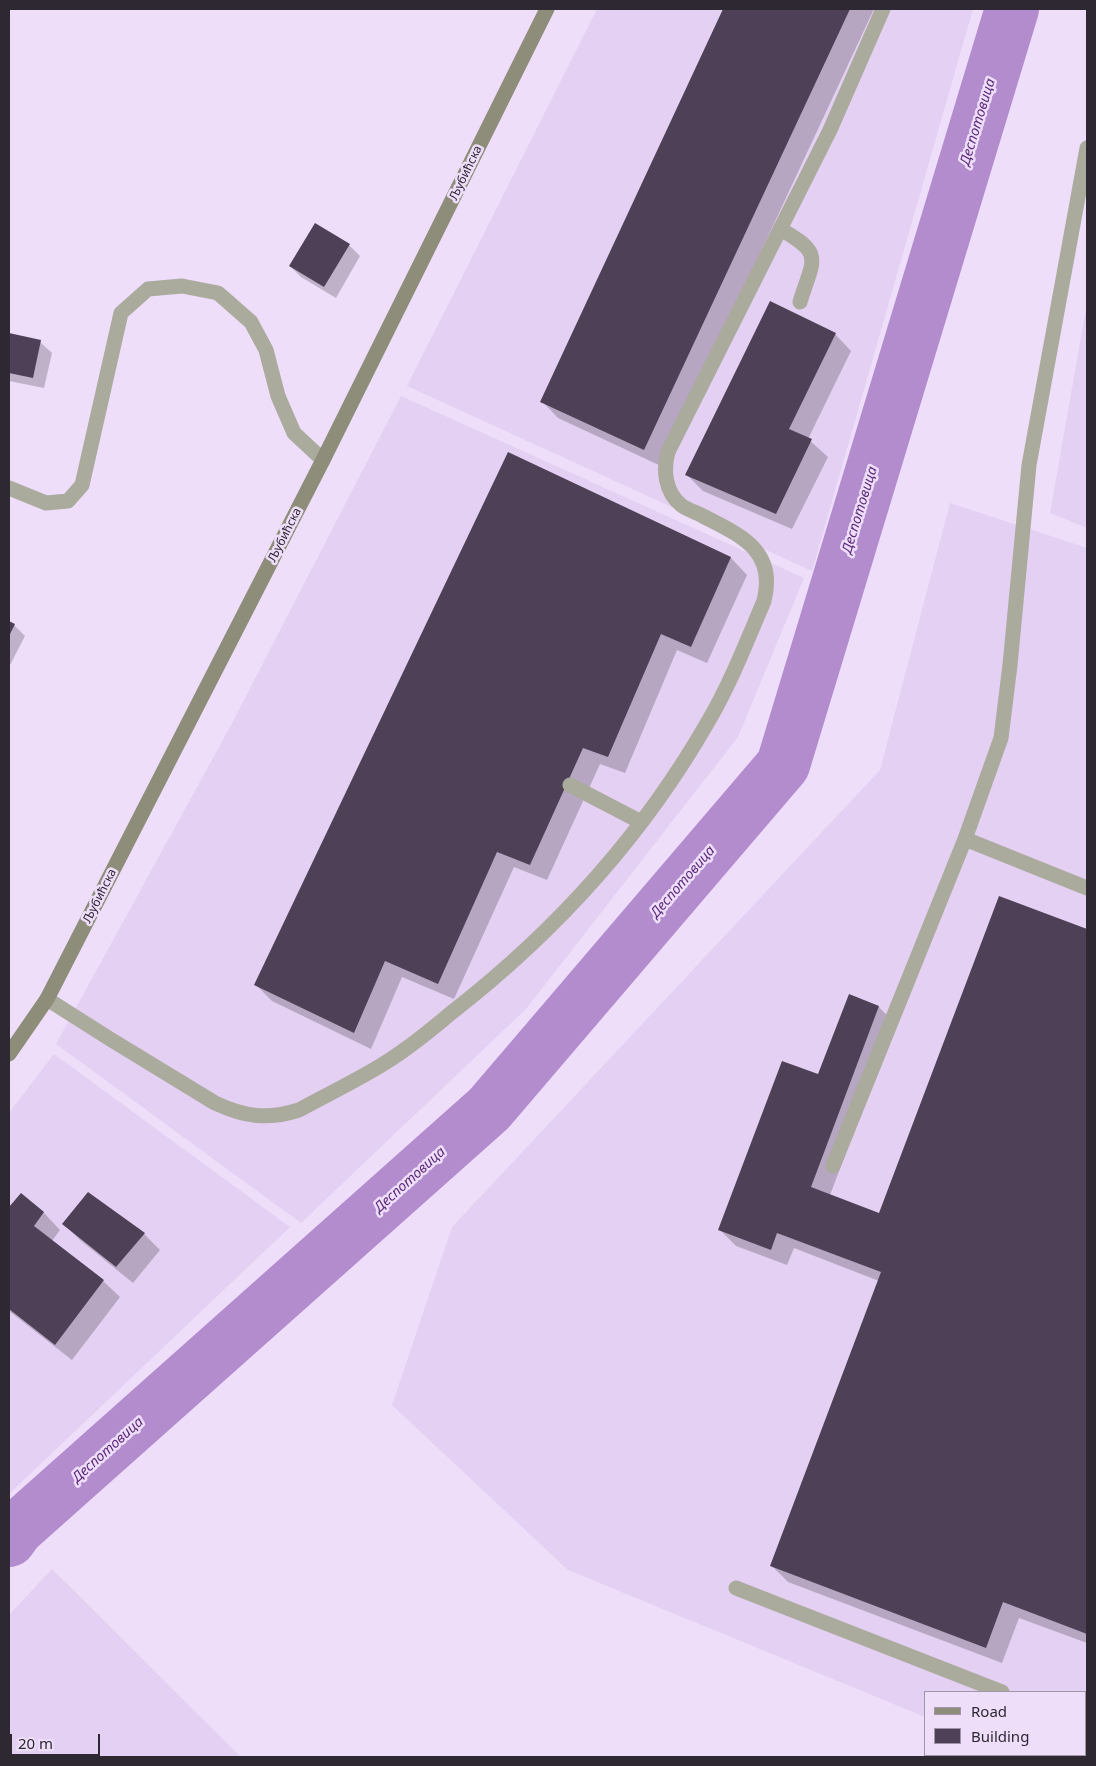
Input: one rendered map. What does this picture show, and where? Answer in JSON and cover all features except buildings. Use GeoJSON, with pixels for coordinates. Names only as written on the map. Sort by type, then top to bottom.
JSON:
{"type":"FeatureCollection","features":[{"type":"Feature","properties":{"kind":"street","name":"Љубићска"},"geometry":{"type":"LineString","coordinates":[[9,1054],[47,999],[323,460],[547,9]]}},
{"type":"Feature","properties":{"kind":"street"},"geometry":{"type":"LineString","coordinates":[[47,999],[110,1040],[233,1112],[252,1116],[284,1115],[299,1110],[387,1061],[471,998],[518,958],[562,915],[641,822],[681,766],[709,720],[734,672],[767,590],[765,566],[752,545],[742,537],[681,505],[672,496],[667,484],[665,463],[672,444],[830,130],[883,9]]}},
{"type":"Feature","properties":{"kind":"street"},"geometry":{"type":"LineString","coordinates":[[833,1166],[965,839],[1001,738],[1010,665],[1029,465],[1087,148]]}},
{"type":"Feature","properties":{"kind":"street"},"geometry":{"type":"LineString","coordinates":[[780,229],[799,239],[808,248],[813,259],[800,302]]}},
{"type":"Feature","properties":{"kind":"street"},"geometry":{"type":"LineString","coordinates":[[9,488],[46,503],[68,501],[82,485],[121,313],[148,289],[182,286],[218,293],[251,322],[266,350],[278,396],[294,433],[323,460]]}},
{"type":"Feature","properties":{"kind":"street"},"geometry":{"type":"LineString","coordinates":[[570,785],[641,822]]}},
{"type":"Feature","properties":{"kind":"street"},"geometry":{"type":"LineString","coordinates":[[965,839],[1087,888]]}},
{"type":"Feature","properties":{"kind":"street"},"geometry":{"type":"LineString","coordinates":[[736,1588],[999,1691]]}},
{"type":"Feature","properties":{"kind":"shaded area"},"geometry":{"type":"Polygon","coordinates":[[[597,9],[973,9],[812,571],[407,386],[597,9]]]}},
{"type":"Feature","properties":{"kind":"shaded area"},"geometry":{"type":"Polygon","coordinates":[[[1087,303],[1087,528],[1050,513],[1087,303]]]}},
{"type":"Feature","properties":{"kind":"shaded area"},"geometry":{"type":"Polygon","coordinates":[[[401,396],[804,578],[738,737],[526,1009],[301,1223],[56,1044],[230,727],[401,396]]]}},
{"type":"Feature","properties":{"kind":"shaded area"},"geometry":{"type":"Polygon","coordinates":[[[950,503],[1087,548],[1087,1757],[988,1757],[1086,1756],[1086,1691],[924,1691],[924,1717],[568,1570],[392,1405],[452,1227],[880,770],[950,503]]]}},
{"type":"Feature","properties":{"kind":"shaded area"},"geometry":{"type":"Polygon","coordinates":[[[54,1054],[290,1227],[9,1494],[9,1113],[54,1054]]]}},
{"type":"Feature","properties":{"kind":"shaded area"},"geometry":{"type":"Polygon","coordinates":[[[52,1569],[241,1757],[9,1757],[9,1615],[52,1569]]]}},
{"type":"Feature","properties":{"kind":"waterway","name":"Деспотовица"},"geometry":{"type":"LineString","coordinates":[[9,1540],[17,1529],[489,1109],[783,765],[1012,9]]}}]}
